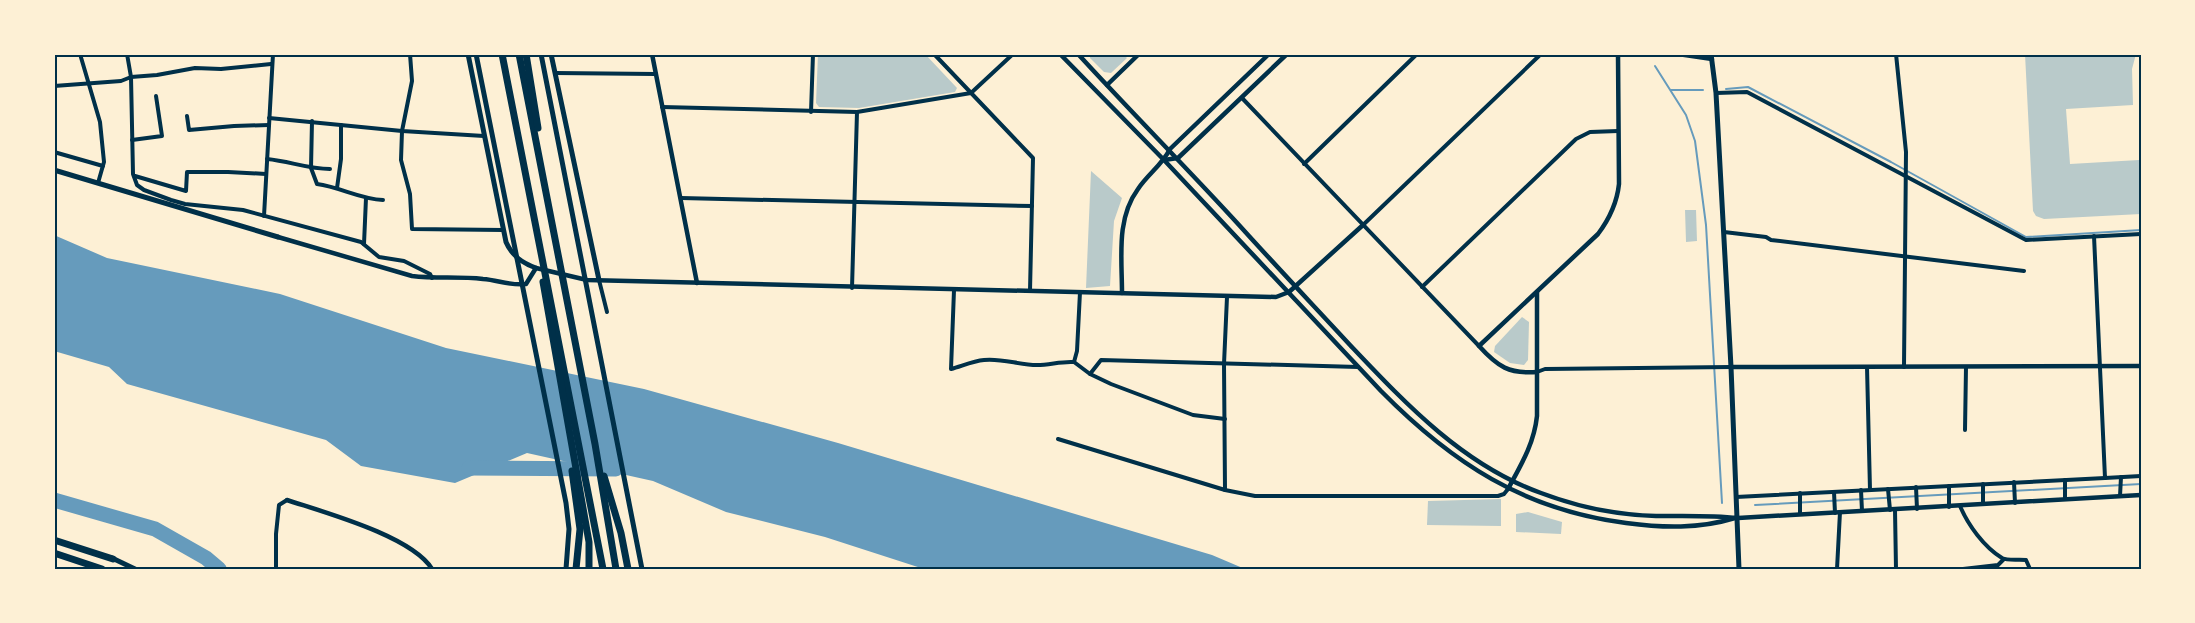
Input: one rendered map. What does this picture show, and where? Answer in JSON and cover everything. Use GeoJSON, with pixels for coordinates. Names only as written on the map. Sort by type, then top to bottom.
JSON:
{"type":"FeatureCollection","features":[{"type":"Feature","properties":{"kind":"highway"},"geometry":{"type":"LineString","coordinates":[[501,54],[603,569]]}},
{"type":"Feature","properties":{"kind":"highway"},"geometry":{"type":"LineString","coordinates":[[519,54],[595,444],[616,569]]}},
{"type":"Feature","properties":{"kind":"highway"},"geometry":{"type":"LineString","coordinates":[[526,54],[545,188]]}},
{"type":"Feature","properties":{"kind":"highway"},"geometry":{"type":"LineString","coordinates":[[540,248],[544,295],[589,542],[589,569]]}},
{"type":"Feature","properties":{"kind":"highway"},"geometry":{"type":"LineString","coordinates":[[567,427],[580,529],[576,569]]}},
{"type":"Feature","properties":{"kind":"highway"},"geometry":{"type":"LineString","coordinates":[[595,444],[621,533],[628,569]]}},
{"type":"Feature","properties":{"kind":"highway"},"geometry":{"type":"LineString","coordinates":[[54,539],[112,558]]}},
{"type":"Feature","properties":{"kind":"highway"},"geometry":{"type":"LineString","coordinates":[[54,554],[102,569]]}},
{"type":"Feature","properties":{"kind":"main road"},"geometry":{"type":"LineString","coordinates":[[468,54],[506,242],[513,254],[524,264],[536,268]]}},
{"type":"Feature","properties":{"kind":"main road"},"geometry":{"type":"LineString","coordinates":[[476,54],[567,509],[569,529],[566,569]]}},
{"type":"Feature","properties":{"kind":"main road"},"geometry":{"type":"LineString","coordinates":[[541,54],[642,569]]}},
{"type":"Feature","properties":{"kind":"main road"},"geometry":{"type":"LineString","coordinates":[[551,54],[599,280]]}},
{"type":"Feature","properties":{"kind":"main road"},"geometry":{"type":"LineString","coordinates":[[1712,57],[1724,232],[1739,569]]}},
{"type":"Feature","properties":{"kind":"main road"},"geometry":{"type":"LineString","coordinates":[[54,170],[278,237]]}},
{"type":"Feature","properties":{"kind":"main road"},"geometry":{"type":"LineString","coordinates":[[112,558],[135,569]]}},
{"type":"Feature","properties":{"kind":"street"},"geometry":{"type":"LineString","coordinates":[[80,54],[100,122],[104,162],[98,183]]}},
{"type":"Feature","properties":{"kind":"street"},"geometry":{"type":"LineString","coordinates":[[127,54],[131,77],[134,176],[137,185],[144,190],[185,204],[227,207],[361,242],[379,257],[404,261],[430,274],[432,279]]}},
{"type":"Feature","properties":{"kind":"street"},"geometry":{"type":"LineString","coordinates":[[264,216],[273,54]]}},
{"type":"Feature","properties":{"kind":"street"},"geometry":{"type":"LineString","coordinates":[[410,54],[412,81],[402,131],[401,160],[410,194],[412,229],[503,230]]}},
{"type":"Feature","properties":{"kind":"street"},"geometry":{"type":"LineString","coordinates":[[652,54],[697,284]]}},
{"type":"Feature","properties":{"kind":"street"},"geometry":{"type":"LineString","coordinates":[[811,112],[813,54]]}},
{"type":"Feature","properties":{"kind":"street"},"geometry":{"type":"LineString","coordinates":[[934,54],[1033,158],[1030,291]]}},
{"type":"Feature","properties":{"kind":"street"},"geometry":{"type":"LineString","coordinates":[[662,107],[857,112],[971,93],[1013,54]]}},
{"type":"Feature","properties":{"kind":"street"},"geometry":{"type":"LineString","coordinates":[[1060,54],[1164,160],[1407,417],[1458,460],[1508,489],[1548,506],[1583,516],[1650,526],[1711,525],[1738,518]]}},
{"type":"Feature","properties":{"kind":"street"},"geometry":{"type":"LineString","coordinates":[[1078,54],[1425,421],[1474,459],[1512,481],[1569,503],[1607,511],[1654,516],[1713,515],[1738,518],[2141,495]]}},
{"type":"Feature","properties":{"kind":"street"},"geometry":{"type":"LineString","coordinates":[[1107,85],[1139,54]]}},
{"type":"Feature","properties":{"kind":"street"},"geometry":{"type":"LineString","coordinates":[[1122,293],[1121,252],[1125,212],[1137,190],[1164,160],[1170,149],[1269,54]]}},
{"type":"Feature","properties":{"kind":"street"},"geometry":{"type":"LineString","coordinates":[[1164,160],[1178,158],[1287,54]]}},
{"type":"Feature","properties":{"kind":"street"},"geometry":{"type":"LineString","coordinates":[[1304,164],[1417,54]]}},
{"type":"Feature","properties":{"kind":"street"},"geometry":{"type":"LineString","coordinates":[[278,237],[412,276],[432,279],[483,279],[518,285],[526,284],[536,268],[587,280],[1276,297],[1289,292],[1363,225],[1541,54]]}},
{"type":"Feature","properties":{"kind":"street"},"geometry":{"type":"LineString","coordinates":[[1479,346],[1598,234],[1611,214],[1618,195],[1619,184],[1617,54]]}},
{"type":"Feature","properties":{"kind":"street"},"geometry":{"type":"LineString","coordinates":[[1678,54],[1712,57]]}},
{"type":"Feature","properties":{"kind":"street"},"geometry":{"type":"LineString","coordinates":[[1896,54],[1906,167],[1904,367]]}},
{"type":"Feature","properties":{"kind":"street"},"geometry":{"type":"LineString","coordinates":[[54,86],[90,85],[195,68],[221,69],[271,64]]}},
{"type":"Feature","properties":{"kind":"street"},"geometry":{"type":"LineString","coordinates":[[554,73],[656,75]]}},
{"type":"Feature","properties":{"kind":"street"},"geometry":{"type":"LineString","coordinates":[[1716,93],[1748,92],[1906,174],[2026,240],[2141,234]]}},
{"type":"Feature","properties":{"kind":"street"},"geometry":{"type":"LineString","coordinates":[[132,140],[162,136],[156,96]]}},
{"type":"Feature","properties":{"kind":"street"},"geometry":{"type":"LineString","coordinates":[[1242,98],[1479,346],[1499,366],[1511,371],[1731,367],[2141,366]]}},
{"type":"Feature","properties":{"kind":"street"},"geometry":{"type":"LineString","coordinates":[[852,288],[857,112]]}},
{"type":"Feature","properties":{"kind":"street"},"geometry":{"type":"LineString","coordinates":[[187,116],[189,130],[269,125]]}},
{"type":"Feature","properties":{"kind":"street"},"geometry":{"type":"LineString","coordinates":[[269,118],[402,131],[484,136]]}},
{"type":"Feature","properties":{"kind":"street"},"geometry":{"type":"LineString","coordinates":[[312,121],[311,168],[317,184],[366,198],[383,200]]}},
{"type":"Feature","properties":{"kind":"street"},"geometry":{"type":"LineString","coordinates":[[337,188],[341,159],[341,125]]}},
{"type":"Feature","properties":{"kind":"street"},"geometry":{"type":"LineString","coordinates":[[1422,287],[1576,139],[1590,132],[1618,131]]}},
{"type":"Feature","properties":{"kind":"street"},"geometry":{"type":"LineString","coordinates":[[54,152],[103,166]]}},
{"type":"Feature","properties":{"kind":"street"},"geometry":{"type":"LineString","coordinates":[[267,159],[284,160],[311,168],[330,169]]}},
{"type":"Feature","properties":{"kind":"street"},"geometry":{"type":"LineString","coordinates":[[134,176],[186,190],[187,172],[266,174]]}},
{"type":"Feature","properties":{"kind":"street"},"geometry":{"type":"LineString","coordinates":[[364,245],[366,198]]}},
{"type":"Feature","properties":{"kind":"street"},"geometry":{"type":"LineString","coordinates":[[681,198],[1032,207]]}},
{"type":"Feature","properties":{"kind":"street"},"geometry":{"type":"LineString","coordinates":[[162,203],[171,200]]}},
{"type":"Feature","properties":{"kind":"street"},"geometry":{"type":"LineString","coordinates":[[1724,232],[1766,237],[1771,240],[2024,271]]}},
{"type":"Feature","properties":{"kind":"street"},"geometry":{"type":"LineString","coordinates":[[2094,236],[2105,478]]}},
{"type":"Feature","properties":{"kind":"street"},"geometry":{"type":"LineString","coordinates":[[599,280],[606,312]]}},
{"type":"Feature","properties":{"kind":"street"},"geometry":{"type":"LineString","coordinates":[[954,290],[951,369],[984,360],[1027,365],[1050,365],[1060,361],[1074,362],[1090,374],[1193,416],[1225,419]]}},
{"type":"Feature","properties":{"kind":"street"},"geometry":{"type":"LineString","coordinates":[[1058,439],[1225,490],[1255,496],[1498,496],[1504,494],[1508,489],[1530,449],[1536,432],[1537,291]]}},
{"type":"Feature","properties":{"kind":"street"},"geometry":{"type":"LineString","coordinates":[[1074,362],[1077,351],[1080,292]]}},
{"type":"Feature","properties":{"kind":"street"},"geometry":{"type":"LineString","coordinates":[[1225,490],[1224,364],[1227,297]]}},
{"type":"Feature","properties":{"kind":"street"},"geometry":{"type":"LineString","coordinates":[[1090,374],[1101,360],[1358,367]]}},
{"type":"Feature","properties":{"kind":"street"},"geometry":{"type":"LineString","coordinates":[[1965,430],[1966,367]]}},
{"type":"Feature","properties":{"kind":"street"},"geometry":{"type":"LineString","coordinates":[[1867,368],[1870,490]]}},
{"type":"Feature","properties":{"kind":"street"},"geometry":{"type":"LineString","coordinates":[[1736,497],[2141,476]]}},
{"type":"Feature","properties":{"kind":"street"},"geometry":{"type":"LineString","coordinates":[[2120,495],[2121,477]]}},
{"type":"Feature","properties":{"kind":"street"},"geometry":{"type":"LineString","coordinates":[[2065,480],[2065,499]]}},
{"type":"Feature","properties":{"kind":"street"},"geometry":{"type":"LineString","coordinates":[[2014,482],[2015,503]]}},
{"type":"Feature","properties":{"kind":"street"},"geometry":{"type":"LineString","coordinates":[[1983,484],[1983,505]]}},
{"type":"Feature","properties":{"kind":"street"},"geometry":{"type":"LineString","coordinates":[[1948,486],[1949,507]]}},
{"type":"Feature","properties":{"kind":"street"},"geometry":{"type":"LineString","coordinates":[[1916,488],[1917,508]]}},
{"type":"Feature","properties":{"kind":"street"},"geometry":{"type":"LineString","coordinates":[[1888,489],[1889,502],[1893,510],[1896,569]]}},
{"type":"Feature","properties":{"kind":"street"},"geometry":{"type":"LineString","coordinates":[[1861,490],[1862,511]]}},
{"type":"Feature","properties":{"kind":"street"},"geometry":{"type":"LineString","coordinates":[[1834,492],[1837,512],[1837,569]]}},
{"type":"Feature","properties":{"kind":"street"},"geometry":{"type":"LineString","coordinates":[[1800,494],[1800,514]]}},
{"type":"Feature","properties":{"kind":"street"},"geometry":{"type":"LineString","coordinates":[[276,569],[279,506],[287,500],[371,528],[420,556],[432,569]]}},
{"type":"Feature","properties":{"kind":"street"},"geometry":{"type":"LineString","coordinates":[[1960,506],[1965,519],[1984,542],[2004,559],[2026,560],[2030,569]]}},
{"type":"Feature","properties":{"kind":"street"},"geometry":{"type":"LineString","coordinates":[[1963,569],[1998,565],[2004,559]]}},
{"type":"Feature","properties":{"kind":"shaded area"},"geometry":{"type":"Polygon","coordinates":[[[818,54],[925,54],[957,88],[955,92],[859,108],[819,107],[816,103],[818,54]]]}},
{"type":"Feature","properties":{"kind":"shaded area"},"geometry":{"type":"Polygon","coordinates":[[[1090,54],[1123,54],[1127,58],[1111,73],[1104,72],[1090,58],[1090,54]]]}},
{"type":"Feature","properties":{"kind":"shaded area"},"geometry":{"type":"Polygon","coordinates":[[[2025,54],[2136,54],[2132,69],[2133,105],[2066,109],[2070,164],[2139,160],[2141,164],[2141,214],[2044,219],[2036,216],[2033,211],[2025,54]]]}},
{"type":"Feature","properties":{"kind":"shaded area"},"geometry":{"type":"Polygon","coordinates":[[[1091,171],[1122,198],[1114,221],[1110,286],[1086,288],[1091,171]]]}},
{"type":"Feature","properties":{"kind":"shaded area"},"geometry":{"type":"Polygon","coordinates":[[[1685,210],[1696,210],[1697,241],[1686,242],[1685,210]]]}},
{"type":"Feature","properties":{"kind":"shaded area"},"geometry":{"type":"Polygon","coordinates":[[[1522,317],[1529,322],[1528,360],[1524,365],[1510,363],[1494,352],[1495,346],[1522,317]]]}},
{"type":"Feature","properties":{"kind":"shaded area"},"geometry":{"type":"Polygon","coordinates":[[[1501,499],[1501,526],[1427,525],[1428,501],[1501,499]]]}},
{"type":"Feature","properties":{"kind":"shaded area"},"geometry":{"type":"Polygon","coordinates":[[[1528,512],[1562,522],[1561,534],[1516,532],[1516,514],[1528,512]]]}},
{"type":"Feature","properties":{"kind":"water"},"geometry":{"type":"Polygon","coordinates":[[[54,235],[107,258],[280,294],[446,348],[644,389],[838,443],[1212,555],[1245,569],[924,569],[825,537],[726,512],[653,481],[527,453],[455,483],[361,466],[326,440],[127,384],[109,367],[54,351],[54,235]]]}},
{"type":"Feature","properties":{"kind":"waterway"},"geometry":{"type":"LineString","coordinates":[[1655,66],[1686,115],[1695,141],[1706,225],[1722,503]]}},
{"type":"Feature","properties":{"kind":"waterway"},"geometry":{"type":"LineString","coordinates":[[1726,89],[1748,87],[1891,162],[2026,237],[2141,230]]}},
{"type":"Feature","properties":{"kind":"waterway"},"geometry":{"type":"LineString","coordinates":[[1671,90],[1703,90]]}},
{"type":"Feature","properties":{"kind":"waterway"},"geometry":{"type":"LineString","coordinates":[[469,468],[616,469]]}},
{"type":"Feature","properties":{"kind":"waterway"},"geometry":{"type":"LineString","coordinates":[[1755,505],[2141,484]]}},
{"type":"Feature","properties":{"kind":"waterway"},"geometry":{"type":"LineString","coordinates":[[54,500],[155,529],[206,558],[219,569]]}}]}
